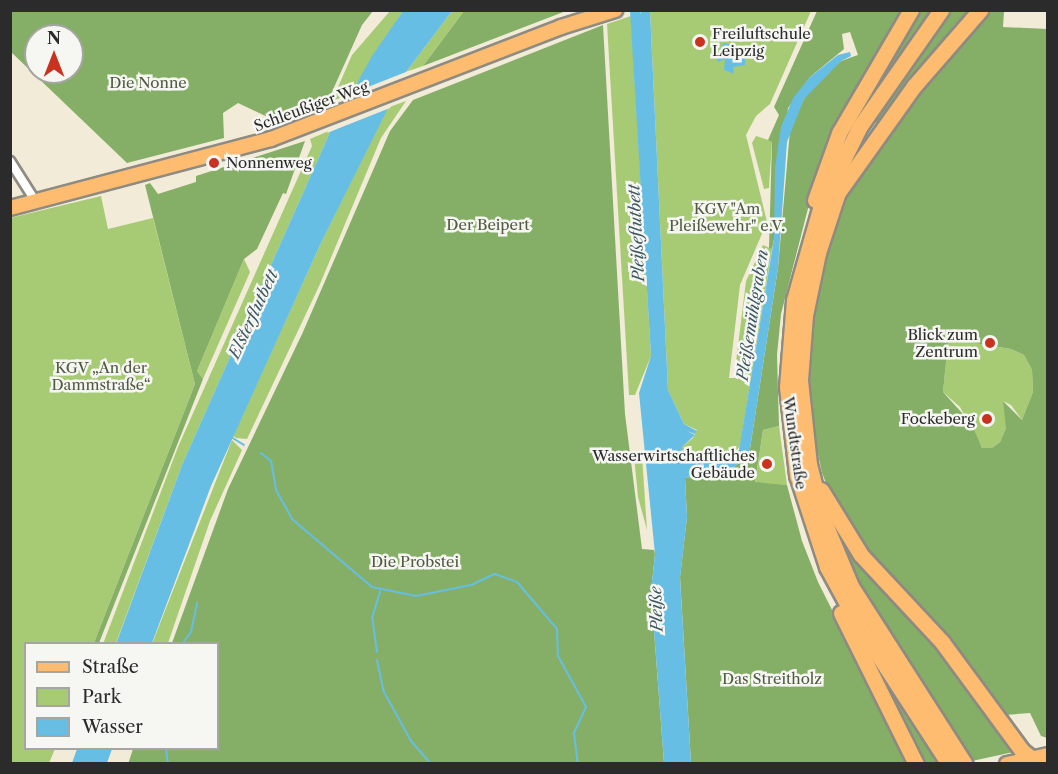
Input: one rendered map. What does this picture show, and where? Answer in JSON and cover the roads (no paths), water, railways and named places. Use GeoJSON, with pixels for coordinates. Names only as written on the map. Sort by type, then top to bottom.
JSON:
{"type":"FeatureCollection","features":[{"type":"Feature","properties":{"kind":"highway"},"geometry":{"type":"LineString","coordinates":[[805,252],[815,201],[839,133],[911,10]]}},
{"type":"Feature","properties":{"kind":"highway","name":"Wundtstraße"},"geometry":{"type":"LineString","coordinates":[[941,10],[844,156],[805,252],[791,316],[788,409],[802,497],[827,567],[858,624],[954,759]]}},
{"type":"Feature","properties":{"kind":"highway"},"geometry":{"type":"LineString","coordinates":[[837,194],[914,86],[980,10]]}},
{"type":"Feature","properties":{"kind":"highway","name":"Wundtstraße"},"geometry":{"type":"LineString","coordinates":[[898,72],[837,194],[818,253],[804,326],[801,409],[809,464],[823,519],[851,586],[954,759]]}},
{"type":"Feature","properties":{"kind":"highway"},"geometry":{"type":"LineString","coordinates":[[809,464],[842,529],[861,555],[942,642],[1022,751],[1041,762]]}},
{"type":"Feature","properties":{"kind":"highway"},"geometry":{"type":"LineString","coordinates":[[827,567],[841,612],[916,764]]}},
{"type":"Feature","properties":{"kind":"main road","name":"Schleußiger Weg"},"geometry":{"type":"LineString","coordinates":[[10,208],[229,152],[326,119],[561,27],[613,11]]}},
{"type":"Feature","properties":{"kind":"main road"},"geometry":{"type":"LineString","coordinates":[[1007,764],[1041,762],[1047,755]]}},
{"type":"Feature","properties":{"kind":"street"},"geometry":{"type":"LineString","coordinates":[[10,161],[36,202]]}},
{"type":"Feature","properties":{"kind":"water","name":"Elsterflutbett"},"geometry":{"type":"Polygon","coordinates":[[[403,11],[452,11],[406,72],[320,245],[211,486],[152,642],[117,642],[182,465],[331,130],[372,56],[403,11]]]}},
{"type":"Feature","properties":{"kind":"water","name":"Pleiße"},"geometry":{"type":"Polygon","coordinates":[[[630,11],[640,11],[641,14],[641,11],[650,11],[668,390],[684,424],[697,431],[695,434],[687,431],[695,435],[682,447],[685,463],[729,458],[739,450],[774,239],[775,168],[781,127],[793,98],[810,77],[838,55],[850,52],[851,56],[841,61],[804,99],[787,142],[778,268],[749,455],[729,471],[685,478],[687,517],[680,578],[691,763],[664,763],[651,591],[655,554],[639,393],[651,356],[630,11]]]}},
{"type":"Feature","properties":{"kind":"water"},"geometry":{"type":"Polygon","coordinates":[[[724,43],[745,50],[745,65],[733,67],[734,74],[724,70],[725,59],[718,62],[716,56],[724,43]]]}},
{"type":"Feature","properties":{"kind":"water"},"geometry":{"type":"Polygon","coordinates":[[[76,750],[112,750],[107,763],[72,763],[76,750]]]}},
{"type":"Feature","properties":{"kind":"waterway"},"geometry":{"type":"LineString","coordinates":[[231,437],[244,445]]}},
{"type":"Feature","properties":{"kind":"waterway"},"geometry":{"type":"LineString","coordinates":[[261,453],[271,461],[276,490],[292,519],[372,587],[416,596],[471,585],[495,574],[517,582],[557,629],[558,656],[586,707],[574,733],[578,764]]}},
{"type":"Feature","properties":{"kind":"waterway"},"geometry":{"type":"LineString","coordinates":[[377,652],[372,618],[380,591]]}},
{"type":"Feature","properties":{"kind":"waterway"},"geometry":{"type":"LineString","coordinates":[[184,642],[191,632],[197,603]]}},
{"type":"Feature","properties":{"kind":"waterway"},"geometry":{"type":"LineString","coordinates":[[377,660],[384,692],[411,741],[431,764]]}},
{"type":"Feature","properties":{"kind":"waterway"},"geometry":{"type":"LineString","coordinates":[[166,750],[168,764]]}},
{"type":"Feature","properties":{"kind":"place","name":"Freiluftschule Leipzig"},"geometry":{"type":"Point","coordinates":[700,42]}},
{"type":"Feature","properties":{"kind":"place","name":"Nonnenweg"},"geometry":{"type":"Point","coordinates":[214,163]}},
{"type":"Feature","properties":{"kind":"place","name":"Blick zum Zentrum"},"geometry":{"type":"Point","coordinates":[990,343]}},
{"type":"Feature","properties":{"kind":"place","name":"Fockeberg"},"geometry":{"type":"Point","coordinates":[987,419]}},
{"type":"Feature","properties":{"kind":"place","name":"Wasserwirtschaftliches Gebäude"},"geometry":{"type":"Point","coordinates":[767,464]}},
{"type":"Feature","properties":{"kind":"park label","name":"Die Nonne"},"geometry":{"type":"Point","coordinates":[148,83]}},
{"type":"Feature","properties":{"kind":"park label","name":"KGV \"Am Pleißewehr\" e.V."},"geometry":{"type":"Point","coordinates":[727,216]}},
{"type":"Feature","properties":{"kind":"park label","name":"Der Beipert"},"geometry":{"type":"Point","coordinates":[488,225]}},
{"type":"Feature","properties":{"kind":"park label","name":"KGV „An der Dammstraße“"},"geometry":{"type":"Point","coordinates":[101,376]}},
{"type":"Feature","properties":{"kind":"park label","name":"Die Probstei"},"geometry":{"type":"Point","coordinates":[415,562]}},
{"type":"Feature","properties":{"kind":"park label","name":"Das Streitholz"},"geometry":{"type":"Point","coordinates":[772,679]}},
{"type":"Feature","properties":{"kind":"water label","name":"Pleißeflutbett"},"geometry":{"type":"Point","coordinates":[636,233]}},
{"type":"Feature","properties":{"kind":"water label","name":"Pleißemühlgraben"},"geometry":{"type":"Point","coordinates":[752,315]}}]}
